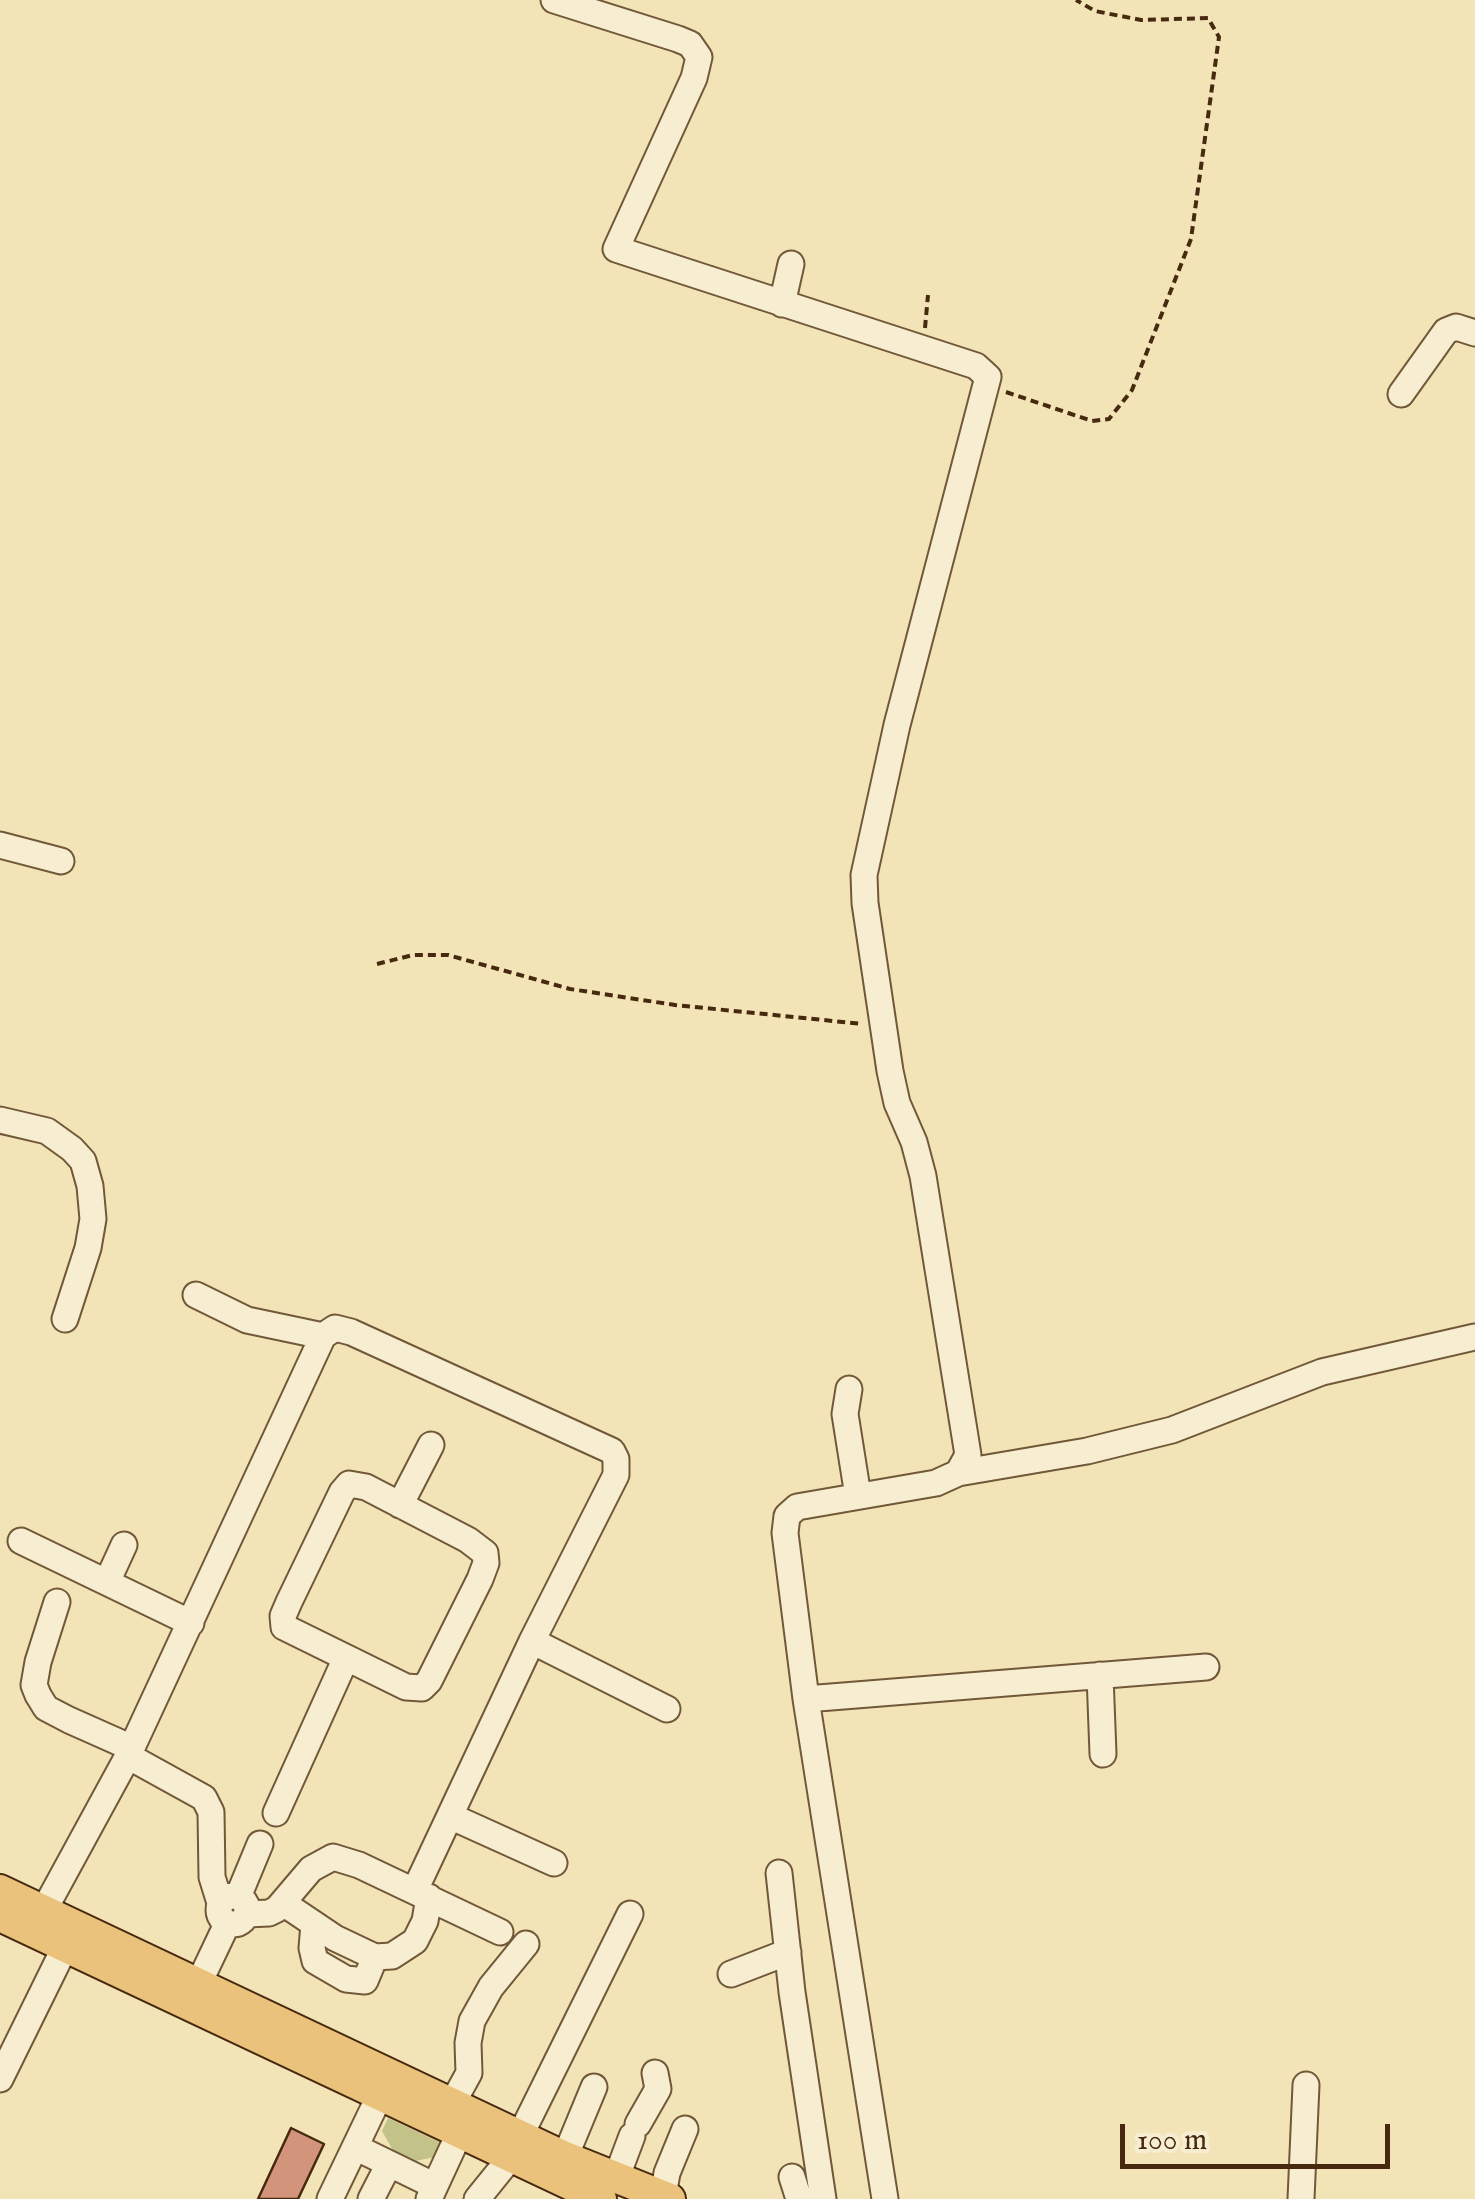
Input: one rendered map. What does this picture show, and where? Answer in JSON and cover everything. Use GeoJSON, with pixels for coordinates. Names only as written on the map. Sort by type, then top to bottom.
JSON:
{"type":"FeatureCollection","features":[{"type":"Feature","properties":{"kind":"main road"},"geometry":{"type":"LineString","coordinates":[[0,1890],[452,2104],[516,2146],[609,2188],[666,2197]]}},
{"type":"Feature","properties":{"kind":"main road"},"geometry":{"type":"LineString","coordinates":[[0,1916],[460,2134],[565,2157],[609,2188]]}},
{"type":"Feature","properties":{"kind":"street"},"geometry":{"type":"LineString","coordinates":[[554,0],[678,38],[690,44],[698,58],[688,92],[616,249],[976,366],[988,376],[897,725],[864,875],[865,904],[897,1104],[914,1142],[923,1176],[968,1444],[964,1465],[958,1473]]}},
{"type":"Feature","properties":{"kind":"street"},"geometry":{"type":"LineString","coordinates":[[782,304],[791,264]]}},
{"type":"Feature","properties":{"kind":"street"},"geometry":{"type":"LineString","coordinates":[[1401,394],[1446,331],[1456,327],[1475,333]]}},
{"type":"Feature","properties":{"kind":"street"},"geometry":{"type":"LineString","coordinates":[[0,845],[60,862]]}},
{"type":"Feature","properties":{"kind":"street"},"geometry":{"type":"LineString","coordinates":[[0,1120],[47,1131],[82,1161],[90,1186],[93,1219],[88,1248],[65,1319]]}},
{"type":"Feature","properties":{"kind":"street"},"geometry":{"type":"LineString","coordinates":[[196,1296],[247,1320],[323,1336]]}},
{"type":"Feature","properties":{"kind":"street"},"geometry":{"type":"LineString","coordinates":[[43,1912],[130,1752],[323,1336],[335,1328],[612,1451],[616,1475],[450,1816],[422,1893],[425,1921],[415,1941],[392,1956],[375,1957],[365,1980],[346,1979],[315,1961],[314,1924],[283,1903]]}},
{"type":"Feature","properties":{"kind":"street"},"geometry":{"type":"LineString","coordinates":[[885,2199],[806,1699],[787,1556],[788,1516],[797,1507],[922,1486],[958,1473],[1087,1452],[1172,1430],[1322,1372],[1475,1337]]}},
{"type":"Feature","properties":{"kind":"street"},"geometry":{"type":"LineString","coordinates":[[849,1389],[845,1414],[858,1496]]}},
{"type":"Feature","properties":{"kind":"street"},"geometry":{"type":"LineString","coordinates":[[400,1505],[432,1445]]}},
{"type":"Feature","properties":{"kind":"street"},"geometry":{"type":"LineString","coordinates":[[356,1484],[400,1505],[485,1553],[486,1564],[422,1688],[406,1687],[284,1627],[282,1616],[345,1488],[356,1484]]}},
{"type":"Feature","properties":{"kind":"street"},"geometry":{"type":"LineString","coordinates":[[21,1541],[191,1622]]}},
{"type":"Feature","properties":{"kind":"street"},"geometry":{"type":"LineString","coordinates":[[107,1582],[124,1544]]}},
{"type":"Feature","properties":{"kind":"street"},"geometry":{"type":"LineString","coordinates":[[57,1602],[38,1662],[34,1685],[38,1695],[46,1708],[130,1752],[204,1798],[211,1812],[212,1877],[233,1910]]}},
{"type":"Feature","properties":{"kind":"street"},"geometry":{"type":"LineString","coordinates":[[532,1641],[667,1709]]}},
{"type":"Feature","properties":{"kind":"street"},"geometry":{"type":"LineString","coordinates":[[276,1813],[346,1658]]}},
{"type":"Feature","properties":{"kind":"street"},"geometry":{"type":"LineString","coordinates":[[806,1699],[1206,1667]]}},
{"type":"Feature","properties":{"kind":"street"},"geometry":{"type":"LineString","coordinates":[[1100,1675],[1103,1754]]}},
{"type":"Feature","properties":{"kind":"street"},"geometry":{"type":"LineString","coordinates":[[450,1816],[554,1864]]}},
{"type":"Feature","properties":{"kind":"street"},"geometry":{"type":"LineString","coordinates":[[198,1984],[260,1844]]}},
{"type":"Feature","properties":{"kind":"street"},"geometry":{"type":"LineString","coordinates":[[233,1910],[269,1913],[283,1903],[311,1869],[332,1858],[344,1858],[500,1932]]}},
{"type":"Feature","properties":{"kind":"street"},"geometry":{"type":"LineString","coordinates":[[779,1874],[823,2199]]}},
{"type":"Feature","properties":{"kind":"street"},"geometry":{"type":"LineString","coordinates":[[478,2199],[488,2181],[504,2170],[630,1914]]}},
{"type":"Feature","properties":{"kind":"street"},"geometry":{"type":"LineString","coordinates":[[452,2104],[469,2073],[472,2021],[491,1987],[526,1944]]}},
{"type":"Feature","properties":{"kind":"street"},"geometry":{"type":"LineString","coordinates":[[0,2079],[65,1947]]}},
{"type":"Feature","properties":{"kind":"street"},"geometry":{"type":"LineString","coordinates":[[731,1974],[788,1952]]}},
{"type":"Feature","properties":{"kind":"street"},"geometry":{"type":"LineString","coordinates":[[609,2188],[658,2090],[655,2073]]}},
{"type":"Feature","properties":{"kind":"street"},"geometry":{"type":"LineString","coordinates":[[1301,2199],[1306,2084]]}},
{"type":"Feature","properties":{"kind":"street"},"geometry":{"type":"LineString","coordinates":[[565,2157],[594,2087]]}},
{"type":"Feature","properties":{"kind":"street"},"geometry":{"type":"LineString","coordinates":[[330,2199],[380,2097]]}},
{"type":"Feature","properties":{"kind":"street"},"geometry":{"type":"LineString","coordinates":[[666,2197],[666,2173],[685,2129]]}},
{"type":"Feature","properties":{"kind":"street"},"geometry":{"type":"LineString","coordinates":[[354,2146],[432,2193],[460,2134]]}},
{"type":"Feature","properties":{"kind":"street"},"geometry":{"type":"LineString","coordinates":[[372,2199],[389,2164]]}},
{"type":"Feature","properties":{"kind":"path"},"geometry":{"type":"LineString","coordinates":[[988,385],[1092,421],[1109,419],[1132,390],[1192,239],[1219,38],[1208,18],[1141,20],[1095,12],[1076,0]]}},
{"type":"Feature","properties":{"kind":"path"},"geometry":{"type":"LineString","coordinates":[[928,295],[925,321],[929,352]]}},
{"type":"Feature","properties":{"kind":"path"},"geometry":{"type":"LineString","coordinates":[[377,964],[413,955],[448,955],[570,990],[675,1006],[883,1026]]}},
{"type":"Feature","properties":{"kind":"shaded area"},"geometry":{"type":"Polygon","coordinates":[[[388,2118],[443,2144],[435,2157],[410,2162],[395,2154],[382,2131],[388,2118]]]}},
{"type":"Feature","properties":{"kind":"building"},"geometry":{"type":"Polygon","coordinates":[[[291,2128],[324,2144],[298,2199],[258,2199],[291,2128]]]}}]}
